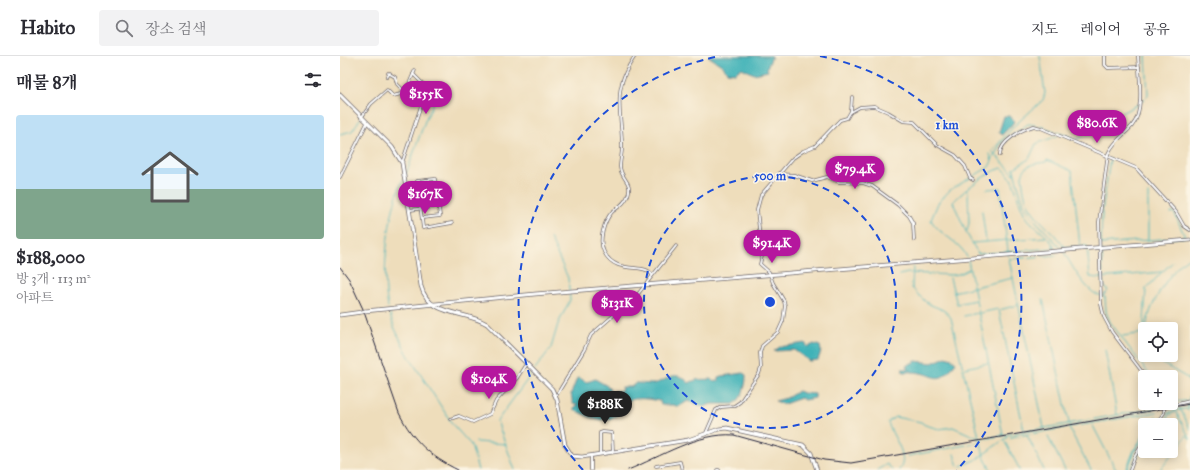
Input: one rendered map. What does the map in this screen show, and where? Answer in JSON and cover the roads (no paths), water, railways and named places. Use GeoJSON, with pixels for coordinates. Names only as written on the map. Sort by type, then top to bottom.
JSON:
{"type":"FeatureCollection","features":[{"type":"Feature","properties":{"kind":"main road"},"geometry":{"type":"LineString","coordinates":[[340,95],[361,118],[392,147],[402,163],[423,294],[434,305],[444,311],[466,315],[482,321],[550,386],[556,396],[564,441],[568,451],[576,457],[600,454],[688,440],[706,433],[727,428],[803,445],[811,453],[817,470]]}},
{"type":"Feature","properties":{"kind":"main road"},"geometry":{"type":"LineString","coordinates":[[340,315],[535,294],[645,287],[1190,240]]}},
{"type":"Feature","properties":{"kind":"street"},"geometry":{"type":"LineString","coordinates":[[635,56],[629,64],[618,98],[622,149],[620,169],[628,182],[630,190],[623,203],[610,215],[601,238],[603,251],[615,264],[627,268],[642,269],[650,272],[652,275]]}},
{"type":"Feature","properties":{"kind":"street"},"geometry":{"type":"LineString","coordinates":[[1105,56],[1106,65],[1108,68],[1139,67]]}},
{"type":"Feature","properties":{"kind":"street"},"geometry":{"type":"LineString","coordinates":[[1138,56],[1139,114],[1133,125],[1113,145],[1107,156],[1099,215],[1099,248],[1101,308],[1106,322],[1141,370]]}},
{"type":"Feature","properties":{"kind":"street"},"geometry":{"type":"LineString","coordinates":[[361,118],[371,104],[387,90],[394,96],[407,92],[415,70]]}},
{"type":"Feature","properties":{"kind":"street"},"geometry":{"type":"LineString","coordinates":[[387,77],[389,73],[394,75],[397,84],[402,90],[398,96]]}},
{"type":"Feature","properties":{"kind":"street"},"geometry":{"type":"LineString","coordinates":[[402,163],[427,88],[413,74]]}},
{"type":"Feature","properties":{"kind":"street"},"geometry":{"type":"LineString","coordinates":[[706,433],[716,410],[720,407],[737,405],[744,397],[760,371],[762,346],[774,338],[781,326],[786,312],[785,304],[773,283],[771,275],[760,264],[762,256],[757,210],[761,194],[793,158],[803,151],[815,146],[840,120],[847,118],[850,113],[852,97]]}},
{"type":"Feature","properties":{"kind":"street"},"geometry":{"type":"LineString","coordinates":[[850,113],[860,107],[874,106],[903,121],[914,122],[937,145],[955,155],[965,166],[970,178],[974,180]]}},
{"type":"Feature","properties":{"kind":"street"},"geometry":{"type":"LineString","coordinates":[[340,177],[366,123]]}},
{"type":"Feature","properties":{"kind":"street"},"geometry":{"type":"LineString","coordinates":[[1000,156],[1000,150],[1004,144],[1020,132],[1034,126],[1136,168],[1176,212],[1184,226],[1190,230]]}},
{"type":"Feature","properties":{"kind":"street"},"geometry":{"type":"LineString","coordinates":[[779,174],[794,175],[812,181],[827,176],[839,182],[863,183],[872,186],[898,205],[909,216],[913,223],[914,240]]}},
{"type":"Feature","properties":{"kind":"street"},"geometry":{"type":"LineString","coordinates":[[422,218],[440,216],[435,179],[416,181],[423,228],[452,223]]}},
{"type":"Feature","properties":{"kind":"street"},"geometry":{"type":"LineString","coordinates":[[418,190],[436,188]]}},
{"type":"Feature","properties":{"kind":"street"},"geometry":{"type":"LineString","coordinates":[[419,200],[437,197]]}},
{"type":"Feature","properties":{"kind":"street"},"geometry":{"type":"LineString","coordinates":[[410,210],[439,206]]}},
{"type":"Feature","properties":{"kind":"street"},"geometry":{"type":"LineString","coordinates":[[556,396],[584,350],[591,335],[617,314],[645,287],[652,275],[676,246]]}},
{"type":"Feature","properties":{"kind":"street"},"geometry":{"type":"LineString","coordinates":[[450,420],[459,416],[473,422],[490,414],[496,401],[517,378],[527,363]]}},
{"type":"Feature","properties":{"kind":"street"},"geometry":{"type":"LineString","coordinates":[[1178,404],[1189,402]]}},
{"type":"Feature","properties":{"kind":"street"},"geometry":{"type":"LineString","coordinates":[[600,454],[600,433],[603,432],[612,433],[613,452]]}},
{"type":"Feature","properties":{"kind":"street"},"geometry":{"type":"LineString","coordinates":[[1130,470],[1138,451]]}},
{"type":"Feature","properties":{"kind":"street"},"geometry":{"type":"LineString","coordinates":[[591,455],[591,470]]}},
{"type":"Feature","properties":{"kind":"street"},"geometry":{"type":"LineString","coordinates":[[656,466],[680,462],[682,470]]}},
{"type":"Feature","properties":{"kind":"water"},"geometry":{"type":"Polygon","coordinates":[[[708,56],[772,56],[767,68],[768,71],[754,74],[742,68],[735,73],[727,72],[723,66],[708,56]]]}},
{"type":"Feature","properties":{"kind":"water"},"geometry":{"type":"Polygon","coordinates":[[[1004,116],[1009,116],[1015,121],[1002,135],[999,132],[1004,116]]]}},
{"type":"Feature","properties":{"kind":"water"},"geometry":{"type":"Polygon","coordinates":[[[805,343],[808,347],[814,344],[820,346],[821,351],[818,360],[809,361],[794,350],[774,351],[780,347],[805,343]]]}},
{"type":"Feature","properties":{"kind":"water"},"geometry":{"type":"Polygon","coordinates":[[[946,357],[956,362],[950,370],[940,377],[936,378],[911,372],[910,369],[910,372],[903,372],[902,369],[908,369],[906,366],[916,361],[932,363],[946,357]]]}},
{"type":"Feature","properties":{"kind":"water"},"geometry":{"type":"Polygon","coordinates":[[[743,373],[746,375],[743,391],[740,398],[734,404],[711,404],[704,407],[688,401],[678,407],[674,405],[661,405],[660,401],[634,399],[621,406],[618,415],[611,419],[597,420],[574,410],[577,405],[573,404],[571,394],[577,378],[586,382],[595,379],[609,387],[610,392],[616,398],[614,391],[621,391],[622,387],[631,387],[636,383],[658,383],[674,376],[679,376],[689,383],[697,380],[711,379],[714,382],[719,380],[719,377],[722,376],[743,373]],[[616,398],[615,404],[620,405],[619,398],[616,398]]]}},
{"type":"Feature","properties":{"kind":"water"},"geometry":{"type":"Polygon","coordinates":[[[798,391],[815,394],[815,398],[804,400],[801,398],[784,404],[775,401],[787,398],[798,391]]]}},
{"type":"Feature","properties":{"kind":"waterway"},"geometry":{"type":"LineString","coordinates":[[1040,56],[1045,93],[1043,100],[1014,126],[992,151],[1015,175],[1024,205],[1033,218],[1062,249]]}},
{"type":"Feature","properties":{"kind":"waterway"},"geometry":{"type":"LineString","coordinates":[[1141,102],[1148,95],[1146,56]]}},
{"type":"Feature","properties":{"kind":"waterway"},"geometry":{"type":"LineString","coordinates":[[405,177],[425,121],[439,91]]}},
{"type":"Feature","properties":{"kind":"waterway"},"geometry":{"type":"LineString","coordinates":[[992,160],[1001,143],[1028,124],[1037,125],[1077,139],[1097,133],[1103,125],[1117,115],[1139,104]]}},
{"type":"Feature","properties":{"kind":"waterway"},"geometry":{"type":"LineString","coordinates":[[340,134],[352,131],[360,119]]}},
{"type":"Feature","properties":{"kind":"waterway"},"geometry":{"type":"LineString","coordinates":[[1015,175],[1014,168],[1029,159],[1036,144],[1057,136]]}},
{"type":"Feature","properties":{"kind":"waterway"},"geometry":{"type":"LineString","coordinates":[[967,257],[964,251],[939,230],[931,220],[938,203],[950,190],[989,167],[992,161],[990,154]]}},
{"type":"Feature","properties":{"kind":"waterway"},"geometry":{"type":"LineString","coordinates":[[1101,245],[1102,212],[1110,159]]}},
{"type":"Feature","properties":{"kind":"waterway"},"geometry":{"type":"LineString","coordinates":[[1080,246],[1072,171],[1047,160],[1046,162],[1028,166],[1023,172],[1022,176],[1028,204],[1036,216],[1064,247],[1087,246],[1090,277],[1099,278],[1162,272],[1173,262]]}},
{"type":"Feature","properties":{"kind":"waterway"},"geometry":{"type":"LineString","coordinates":[[976,250],[967,234],[953,202],[976,182],[1002,168],[1010,177],[1021,207],[1027,218],[1048,238],[1055,248],[978,254],[977,252]]}},
{"type":"Feature","properties":{"kind":"waterway"},"geometry":{"type":"LineString","coordinates":[[388,307],[385,277],[387,242],[393,208],[403,179]]}},
{"type":"Feature","properties":{"kind":"waterway"},"geometry":{"type":"LineString","coordinates":[[987,189],[1000,188],[1009,259],[1044,428]]}},
{"type":"Feature","properties":{"kind":"waterway"},"geometry":{"type":"LineString","coordinates":[[967,231],[969,223],[968,191]]}},
{"type":"Feature","properties":{"kind":"waterway"},"geometry":{"type":"LineString","coordinates":[[1148,194],[1148,239]]}},
{"type":"Feature","properties":{"kind":"waterway"},"geometry":{"type":"LineString","coordinates":[[982,211],[986,241]]}},
{"type":"Feature","properties":{"kind":"waterway"},"geometry":{"type":"LineString","coordinates":[[1101,244],[1185,237],[1174,212],[1171,213]]}},
{"type":"Feature","properties":{"kind":"waterway"},"geometry":{"type":"LineString","coordinates":[[972,243],[1046,237]]}},
{"type":"Feature","properties":{"kind":"waterway"},"geometry":{"type":"LineString","coordinates":[[535,369],[551,348],[558,324],[570,300],[568,278],[550,238]]}},
{"type":"Feature","properties":{"kind":"waterway"},"geometry":{"type":"LineString","coordinates":[[1102,251],[1103,284],[1108,291],[1104,295]]}},
{"type":"Feature","properties":{"kind":"waterway"},"geometry":{"type":"LineString","coordinates":[[1064,252],[1078,275],[1091,291],[1105,297],[1106,312],[1110,322],[1146,370]]}},
{"type":"Feature","properties":{"kind":"waterway"},"geometry":{"type":"LineString","coordinates":[[1010,259],[1057,255]]}},
{"type":"Feature","properties":{"kind":"waterway"},"geometry":{"type":"LineString","coordinates":[[1147,322],[1161,289],[1175,270],[1190,257]]}},
{"type":"Feature","properties":{"kind":"waterway"},"geometry":{"type":"LineString","coordinates":[[968,260],[1003,435]]}},
{"type":"Feature","properties":{"kind":"waterway"},"geometry":{"type":"LineString","coordinates":[[913,266],[912,288],[926,302],[940,308],[951,318],[979,437],[983,439],[1146,410]]}},
{"type":"Feature","properties":{"kind":"waterway"},"geometry":{"type":"LineString","coordinates":[[899,275],[908,273],[952,275],[959,274],[969,269]]}},
{"type":"Feature","properties":{"kind":"waterway"},"geometry":{"type":"LineString","coordinates":[[1123,336],[1144,333],[1146,289],[1161,273]]}},
{"type":"Feature","properties":{"kind":"waterway"},"geometry":{"type":"LineString","coordinates":[[950,278],[957,304],[975,300]]}},
{"type":"Feature","properties":{"kind":"waterway"},"geometry":{"type":"LineString","coordinates":[[953,292],[1013,278]]}},
{"type":"Feature","properties":{"kind":"waterway"},"geometry":{"type":"LineString","coordinates":[[1043,300],[1069,423]]}},
{"type":"Feature","properties":{"kind":"waterway"},"geometry":{"type":"LineString","coordinates":[[1018,305],[999,310],[1024,431]]}},
{"type":"Feature","properties":{"kind":"waterway"},"geometry":{"type":"LineString","coordinates":[[980,313],[998,309]]}},
{"type":"Feature","properties":{"kind":"waterway"},"geometry":{"type":"LineString","coordinates":[[389,311],[394,327],[408,355],[453,425],[471,445],[478,470]]}},
{"type":"Feature","properties":{"kind":"waterway"},"geometry":{"type":"LineString","coordinates":[[964,316],[978,313]]}},
{"type":"Feature","properties":{"kind":"waterway"},"geometry":{"type":"LineString","coordinates":[[1105,350],[1117,414]]}},
{"type":"Feature","properties":{"kind":"waterway"},"geometry":{"type":"LineString","coordinates":[[1162,362],[1189,379],[1190,389]]}},
{"type":"Feature","properties":{"kind":"waterway"},"geometry":{"type":"LineString","coordinates":[[965,368],[988,363]]}},
{"type":"Feature","properties":{"kind":"waterway"},"geometry":{"type":"LineString","coordinates":[[515,470],[497,421],[533,372]]}},
{"type":"Feature","properties":{"kind":"waterway"},"geometry":{"type":"LineString","coordinates":[[1188,401],[1190,395]]}},
{"type":"Feature","properties":{"kind":"waterway"},"geometry":{"type":"LineString","coordinates":[[1178,402],[1186,401]]}},
{"type":"Feature","properties":{"kind":"waterway"},"geometry":{"type":"LineString","coordinates":[[1188,403],[1188,409]]}},
{"type":"Feature","properties":{"kind":"waterway"},"geometry":{"type":"LineString","coordinates":[[1179,409],[1186,409],[1190,412]]}},
{"type":"Feature","properties":{"kind":"waterway"},"geometry":{"type":"LineString","coordinates":[[1165,414],[1176,410],[1181,410],[1190,429]]}},
{"type":"Feature","properties":{"kind":"waterway"},"geometry":{"type":"LineString","coordinates":[[961,466],[977,459],[1006,438],[1157,412]]}},
{"type":"Feature","properties":{"kind":"waterway"},"geometry":{"type":"LineString","coordinates":[[1167,418],[1168,415],[1176,412],[1190,439]]}},
{"type":"Feature","properties":{"kind":"waterway"},"geometry":{"type":"LineString","coordinates":[[899,470],[903,459],[902,452],[888,422],[895,417],[921,422],[925,425],[939,429],[953,427],[978,438]]}},
{"type":"Feature","properties":{"kind":"waterway"},"geometry":{"type":"LineString","coordinates":[[1092,424],[1116,470]]}},
{"type":"Feature","properties":{"kind":"waterway"},"geometry":{"type":"LineString","coordinates":[[1069,428],[1091,470]]}},
{"type":"Feature","properties":{"kind":"waterway"},"geometry":{"type":"LineString","coordinates":[[1027,435],[1044,470]]}},
{"type":"Feature","properties":{"kind":"waterway"},"geometry":{"type":"LineString","coordinates":[[1160,470],[1187,435]]}},
{"type":"Feature","properties":{"kind":"waterway"},"geometry":{"type":"LineString","coordinates":[[1048,437],[1065,470]]}},
{"type":"Feature","properties":{"kind":"waterway"},"geometry":{"type":"LineString","coordinates":[[980,439],[984,457],[991,470]]}},
{"type":"Feature","properties":{"kind":"waterway"},"geometry":{"type":"LineString","coordinates":[[476,442],[506,444]]}},
{"type":"Feature","properties":{"kind":"waterway"},"geometry":{"type":"LineString","coordinates":[[908,456],[981,442]]}},
{"type":"Feature","properties":{"kind":"waterway"},"geometry":{"type":"LineString","coordinates":[[1005,442],[1020,470]]}},
{"type":"Feature","properties":{"kind":"waterway"},"geometry":{"type":"LineString","coordinates":[[1126,470],[1138,444]]}},
{"type":"Feature","properties":{"kind":"waterway"},"geometry":{"type":"LineString","coordinates":[[1127,470],[1138,446]]}},
{"type":"Feature","properties":{"kind":"waterway"},"geometry":{"type":"LineString","coordinates":[[954,454],[958,466]]}},
{"type":"Feature","properties":{"kind":"waterway"},"geometry":{"type":"LineString","coordinates":[[1131,470],[1138,454]]}},
{"type":"Feature","properties":{"kind":"waterway"},"geometry":{"type":"LineString","coordinates":[[877,470],[887,464],[892,470]]}},
{"type":"Feature","properties":{"kind":"railway"},"geometry":{"type":"LineString","coordinates":[[340,267],[349,279],[363,309],[399,413],[404,423],[410,432],[431,454],[458,470]]}},
{"type":"Feature","properties":{"kind":"railway"},"geometry":{"type":"LineString","coordinates":[[628,470],[680,446],[707,437],[721,435],[734,435],[824,460],[851,463],[1190,404]]}}]}
